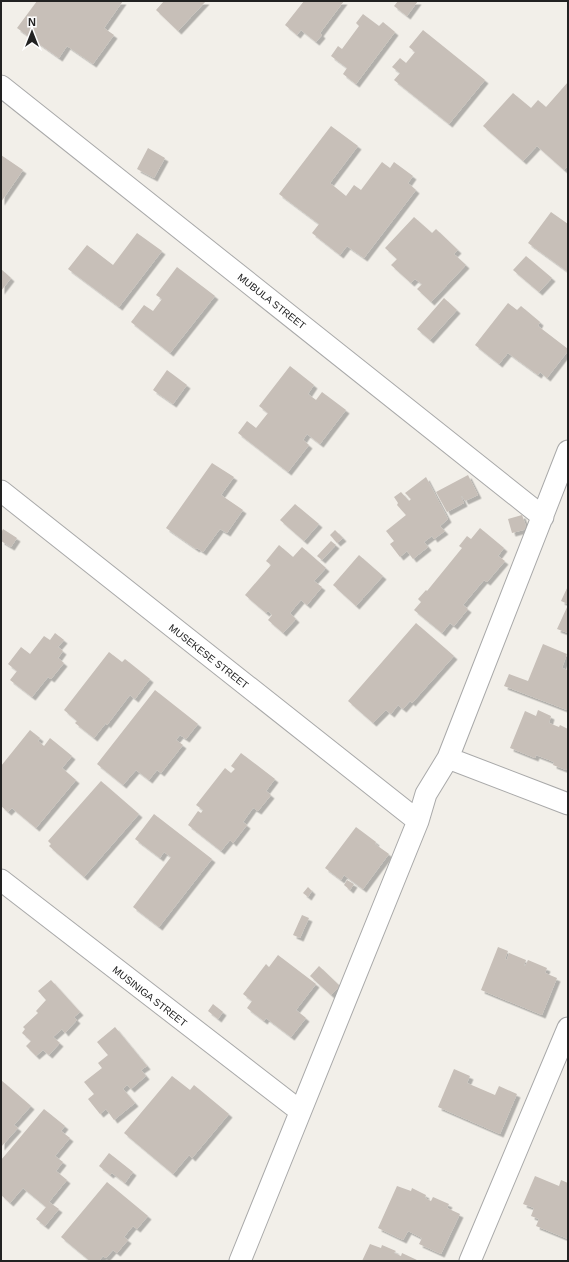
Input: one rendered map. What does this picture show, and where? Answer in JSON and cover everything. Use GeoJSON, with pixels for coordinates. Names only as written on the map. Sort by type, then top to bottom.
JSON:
{"type":"FeatureCollection","features":[{"type":"Feature","properties":{"kind":"street","name":"MUBULA STREET"},"geometry":{"type":"LineString","coordinates":[[1,86],[543,517]]}},
{"type":"Feature","properties":{"kind":"street"},"geometry":{"type":"LineString","coordinates":[[240,1261],[418,821],[426,794],[448,758],[568,451]]}},
{"type":"Feature","properties":{"kind":"street","name":"MUSEKESE STREET"},"geometry":{"type":"LineString","coordinates":[[1,491],[418,821]]}},
{"type":"Feature","properties":{"kind":"street"},"geometry":{"type":"LineString","coordinates":[[448,758],[568,804]]}},
{"type":"Feature","properties":{"kind":"street","name":"MUSINIGA STREET"},"geometry":{"type":"LineString","coordinates":[[1,880],[300,1111]]}},
{"type":"Feature","properties":{"kind":"street"},"geometry":{"type":"LineString","coordinates":[[470,1261],[568,1028]]}},
{"type":"Feature","properties":{"kind":"building"},"geometry":{"type":"Polygon","coordinates":[[[37,1],[123,1],[104,28],[114,35],[93,64],[67,46],[59,58],[17,28],[37,1]]]}},
{"type":"Feature","properties":{"kind":"building"},"geometry":{"type":"Polygon","coordinates":[[[164,1],[206,1],[178,31],[156,10],[164,1]]]}},
{"type":"Feature","properties":{"kind":"building"},"geometry":{"type":"Polygon","coordinates":[[[304,1],[344,1],[320,33],[322,35],[316,42],[301,30],[297,35],[285,25],[304,1]]]}},
{"type":"Feature","properties":{"kind":"building"},"geometry":{"type":"Polygon","coordinates":[[[398,1],[418,1],[407,16],[394,6],[398,1]]]}},
{"type":"Feature","properties":{"kind":"building"},"geometry":{"type":"Polygon","coordinates":[[[363,14],[379,26],[383,22],[395,32],[356,84],[343,74],[347,68],[331,56],[338,46],[342,49],[359,26],[356,23],[363,14]]]}},
{"type":"Feature","properties":{"kind":"building"},"geometry":{"type":"Polygon","coordinates":[[[423,30],[485,80],[449,124],[394,80],[400,73],[392,67],[400,58],[406,63],[415,52],[409,47],[423,30]]]}},
{"type":"Feature","properties":{"kind":"building"},"geometry":{"type":"Polygon","coordinates":[[[568,82],[568,166],[564,170],[537,146],[523,161],[483,126],[513,93],[531,108],[538,100],[546,107],[568,82]]]}},
{"type":"Feature","properties":{"kind":"building"},"geometry":{"type":"Polygon","coordinates":[[[331,126],[358,146],[330,183],[346,196],[354,185],[361,190],[382,162],[390,168],[394,162],[413,176],[408,183],[416,190],[364,258],[347,246],[340,255],[312,233],[319,224],[279,194],[331,126]]]}},
{"type":"Feature","properties":{"kind":"building"},"geometry":{"type":"Polygon","coordinates":[[[148,148],[165,158],[154,178],[137,169],[148,148]]]}},
{"type":"Feature","properties":{"kind":"building"},"geometry":{"type":"Polygon","coordinates":[[[1,155],[23,170],[1,202],[1,155]]]}},
{"type":"Feature","properties":{"kind":"building"},"geometry":{"type":"Polygon","coordinates":[[[551,212],[568,224],[568,272],[528,243],[551,212]]]}},
{"type":"Feature","properties":{"kind":"building"},"geometry":{"type":"Polygon","coordinates":[[[414,217],[432,233],[436,229],[458,250],[454,254],[466,265],[431,302],[417,289],[422,284],[415,279],[411,283],[391,265],[397,259],[385,248],[414,217]]]}},
{"type":"Feature","properties":{"kind":"building"},"geometry":{"type":"Polygon","coordinates":[[[137,233],[162,251],[119,307],[68,269],[87,245],[113,265],[137,233]]]}},
{"type":"Feature","properties":{"kind":"building"},"geometry":{"type":"Polygon","coordinates":[[[526,256],[552,278],[539,292],[513,270],[526,256]]]}},
{"type":"Feature","properties":{"kind":"building"},"geometry":{"type":"Polygon","coordinates":[[[177,267],[215,296],[170,353],[131,322],[144,305],[153,311],[162,299],[156,295],[177,267]]]}},
{"type":"Feature","properties":{"kind":"building"},"geometry":{"type":"Polygon","coordinates":[[[1,269],[11,278],[1,291],[1,269]]]}},
{"type":"Feature","properties":{"kind":"building"},"geometry":{"type":"Polygon","coordinates":[[[444,298],[457,310],[430,340],[417,329],[444,298]]]}},
{"type":"Feature","properties":{"kind":"building"},"geometry":{"type":"Polygon","coordinates":[[[508,303],[517,310],[521,306],[540,322],[538,326],[568,349],[547,378],[540,372],[538,375],[508,353],[499,364],[475,345],[508,303]]]}},
{"type":"Feature","properties":{"kind":"building"},"geometry":{"type":"Polygon","coordinates":[[[290,366],[314,385],[308,394],[316,400],[322,392],[346,410],[320,444],[307,434],[303,440],[309,445],[288,472],[238,433],[247,421],[256,428],[268,413],[259,406],[290,366]]]}},
{"type":"Feature","properties":{"kind":"building"},"geometry":{"type":"Polygon","coordinates":[[[167,370],[187,385],[173,404],[153,390],[167,370]]]}},
{"type":"Feature","properties":{"kind":"building"},"geometry":{"type":"Polygon","coordinates":[[[212,463],[234,477],[221,495],[243,510],[227,533],[220,529],[203,552],[197,548],[196,549],[166,528],[212,463]]]}},
{"type":"Feature","properties":{"kind":"building"},"geometry":{"type":"Polygon","coordinates":[[[468,475],[478,495],[465,501],[461,496],[464,503],[447,512],[436,492],[468,475]]]}},
{"type":"Feature","properties":{"kind":"building"},"geometry":{"type":"Polygon","coordinates":[[[426,477],[448,519],[440,526],[445,531],[434,539],[432,536],[424,542],[428,547],[413,559],[407,551],[400,557],[390,544],[394,541],[386,531],[406,515],[397,505],[398,503],[394,497],[401,492],[409,501],[411,499],[405,493],[426,477]]]}},
{"type":"Feature","properties":{"kind":"building"},"geometry":{"type":"Polygon","coordinates":[[[295,504],[319,524],[304,541],[280,520],[295,504]]]}},
{"type":"Feature","properties":{"kind":"building"},"geometry":{"type":"Polygon","coordinates":[[[522,515],[527,529],[512,533],[508,519],[522,515]]]}},
{"type":"Feature","properties":{"kind":"building"},"geometry":{"type":"Polygon","coordinates":[[[480,528],[504,548],[498,556],[505,561],[487,582],[484,580],[463,605],[468,609],[454,626],[450,623],[442,633],[414,610],[421,602],[418,599],[426,590],[427,591],[462,548],[459,546],[467,536],[471,539],[480,528]]]}},
{"type":"Feature","properties":{"kind":"building"},"geometry":{"type":"Polygon","coordinates":[[[3,529],[17,538],[11,547],[1,541],[1,533],[3,529]]]}},
{"type":"Feature","properties":{"kind":"building"},"geometry":{"type":"Polygon","coordinates":[[[335,530],[343,538],[337,543],[330,535],[335,530]]]}},
{"type":"Feature","properties":{"kind":"building"},"geometry":{"type":"Polygon","coordinates":[[[331,541],[336,545],[322,560],[317,556],[331,541]]]}},
{"type":"Feature","properties":{"kind":"building"},"geometry":{"type":"Polygon","coordinates":[[[279,545],[293,557],[302,547],[326,568],[314,581],[322,587],[307,605],[301,600],[290,613],[296,619],[283,633],[268,620],[272,615],[268,611],[266,613],[245,595],[271,565],[266,561],[279,545]]]}},
{"type":"Feature","properties":{"kind":"building"},"geometry":{"type":"Polygon","coordinates":[[[359,555],[383,576],[356,606],[333,585],[359,555]]]}},
{"type":"Feature","properties":{"kind":"building"},"geometry":{"type":"Polygon","coordinates":[[[568,586],[568,604],[561,601],[568,586]]]}},
{"type":"Feature","properties":{"kind":"building"},"geometry":{"type":"Polygon","coordinates":[[[568,605],[568,633],[557,629],[568,605]]]}},
{"type":"Feature","properties":{"kind":"building"},"geometry":{"type":"Polygon","coordinates":[[[416,623],[454,656],[412,703],[410,701],[403,709],[398,705],[391,714],[386,710],[373,723],[348,701],[416,623]]]}},
{"type":"Feature","properties":{"kind":"building"},"geometry":{"type":"Polygon","coordinates":[[[55,633],[64,640],[58,647],[63,651],[58,658],[64,663],[51,679],[48,677],[32,697],[10,680],[17,671],[8,664],[21,647],[30,654],[44,636],[50,640],[55,633]]]}},
{"type":"Feature","properties":{"kind":"building"},"geometry":{"type":"Polygon","coordinates":[[[543,644],[567,654],[562,668],[568,670],[567,710],[504,686],[509,674],[528,681],[543,644]]]}},
{"type":"Feature","properties":{"kind":"building"},"geometry":{"type":"Polygon","coordinates":[[[109,652],[122,662],[125,659],[150,679],[135,699],[130,695],[107,725],[106,723],[94,738],[75,723],[77,721],[64,710],[109,652]]]}},
{"type":"Feature","properties":{"kind":"building"},"geometry":{"type":"Polygon","coordinates":[[[155,690],[198,724],[186,739],[180,735],[176,740],[183,745],[161,773],[157,770],[149,780],[136,770],[123,785],[97,764],[155,690]]]}},
{"type":"Feature","properties":{"kind":"building"},"geometry":{"type":"Polygon","coordinates":[[[538,710],[551,716],[549,723],[559,727],[560,725],[568,729],[568,766],[566,770],[553,765],[554,762],[536,755],[535,758],[510,748],[525,711],[536,716],[538,710]]]}},
{"type":"Feature","properties":{"kind":"building"},"geometry":{"type":"Polygon","coordinates":[[[30,730],[40,738],[38,741],[44,746],[50,738],[72,756],[62,768],[76,780],[36,828],[12,808],[8,812],[1,806],[1,766],[30,730]]]}},
{"type":"Feature","properties":{"kind":"building"},"geometry":{"type":"Polygon","coordinates":[[[241,753],[275,779],[266,791],[271,795],[258,811],[253,808],[243,822],[247,825],[233,843],[230,840],[221,851],[188,825],[198,811],[201,813],[203,810],[196,805],[225,768],[231,773],[235,769],[231,766],[241,753]]]}},
{"type":"Feature","properties":{"kind":"building"},"geometry":{"type":"Polygon","coordinates":[[[101,781],[139,814],[84,877],[49,846],[51,844],[48,841],[101,781]]]}},
{"type":"Feature","properties":{"kind":"building"},"geometry":{"type":"Polygon","coordinates":[[[154,814],[212,859],[159,927],[133,907],[171,857],[164,852],[160,858],[135,839],[154,814]]]}},
{"type":"Feature","properties":{"kind":"building"},"geometry":{"type":"Polygon","coordinates":[[[356,827],[389,854],[363,889],[344,875],[341,880],[325,868],[356,827]]]}},
{"type":"Feature","properties":{"kind":"building"},"geometry":{"type":"Polygon","coordinates":[[[347,880],[354,884],[350,890],[344,885],[347,880]]]}},
{"type":"Feature","properties":{"kind":"building"},"geometry":{"type":"Polygon","coordinates":[[[308,887],[312,891],[308,897],[303,893],[308,887]]]}},
{"type":"Feature","properties":{"kind":"building"},"geometry":{"type":"Polygon","coordinates":[[[302,915],[309,918],[300,938],[293,935],[302,915]]]}},
{"type":"Feature","properties":{"kind":"building"},"geometry":{"type":"Polygon","coordinates":[[[498,947],[508,951],[505,959],[507,960],[509,953],[526,960],[524,966],[528,960],[547,968],[545,973],[557,978],[542,1015],[481,990],[498,947]]]}},
{"type":"Feature","properties":{"kind":"building"},"geometry":{"type":"Polygon","coordinates":[[[278,955],[316,984],[296,1010],[306,1018],[291,1037],[266,1018],[264,1021],[247,1008],[252,1001],[243,994],[266,964],[269,967],[278,955]]]}},
{"type":"Feature","properties":{"kind":"building"},"geometry":{"type":"Polygon","coordinates":[[[319,966],[340,986],[331,995],[310,976],[319,966]]]}},
{"type":"Feature","properties":{"kind":"building"},"geometry":{"type":"Polygon","coordinates":[[[51,980],[80,1012],[74,1017],[77,1020],[65,1033],[62,1029],[53,1037],[60,1043],[49,1055],[43,1050],[36,1056],[26,1046],[31,1041],[22,1033],[25,1029],[23,1027],[38,1013],[36,1011],[46,1000],[38,991],[51,980]]]}},
{"type":"Feature","properties":{"kind":"building"},"geometry":{"type":"Polygon","coordinates":[[[213,1004],[223,1012],[218,1019],[208,1011],[213,1004]]]}},
{"type":"Feature","properties":{"kind":"building"},"geometry":{"type":"Polygon","coordinates":[[[115,1027],[147,1066],[141,1070],[146,1076],[131,1089],[127,1085],[123,1089],[135,1103],[114,1120],[106,1109],[100,1114],[88,1099],[94,1094],[84,1082],[102,1068],[98,1063],[108,1055],[97,1042],[115,1027]]]}},
{"type":"Feature","properties":{"kind":"building"},"geometry":{"type":"Polygon","coordinates":[[[454,1069],[470,1076],[467,1083],[495,1095],[499,1086],[517,1094],[500,1134],[438,1107],[454,1069]]]}},
{"type":"Feature","properties":{"kind":"building"},"geometry":{"type":"Polygon","coordinates":[[[172,1076],[190,1090],[194,1085],[229,1114],[192,1158],[189,1155],[173,1174],[124,1133],[172,1076]]]}},
{"type":"Feature","properties":{"kind":"building"},"geometry":{"type":"Polygon","coordinates":[[[1,1080],[31,1106],[14,1125],[18,1128],[1,1147],[1,1080]]]}},
{"type":"Feature","properties":{"kind":"building"},"geometry":{"type":"Polygon","coordinates":[[[44,1109],[65,1126],[61,1131],[70,1138],[55,1156],[63,1162],[56,1171],[67,1180],[49,1202],[59,1209],[45,1226],[36,1219],[46,1207],[23,1188],[10,1203],[1,1195],[1,1160],[44,1109]]]}},
{"type":"Feature","properties":{"kind":"building"},"geometry":{"type":"Polygon","coordinates":[[[109,1153],[133,1172],[125,1183],[112,1173],[110,1175],[99,1166],[109,1153]]]}},
{"type":"Feature","properties":{"kind":"building"},"geometry":{"type":"Polygon","coordinates":[[[535,1176],[559,1186],[561,1180],[568,1183],[568,1239],[536,1226],[539,1219],[531,1216],[534,1208],[523,1204],[535,1176]]]}},
{"type":"Feature","properties":{"kind":"building"},"geometry":{"type":"Polygon","coordinates":[[[107,1182],[148,1216],[137,1229],[133,1226],[124,1237],[128,1240],[117,1253],[113,1250],[106,1258],[103,1256],[99,1261],[90,1261],[61,1237],[107,1182]]]}},
{"type":"Feature","properties":{"kind":"building"},"geometry":{"type":"Polygon","coordinates":[[[397,1186],[411,1191],[412,1188],[426,1195],[425,1198],[431,1201],[433,1197],[449,1204],[447,1208],[460,1214],[441,1254],[419,1244],[422,1238],[408,1231],[403,1240],[378,1228],[397,1186]]]}},
{"type":"Feature","properties":{"kind":"building"},"geometry":{"type":"Polygon","coordinates":[[[370,1244],[381,1248],[382,1245],[396,1251],[394,1253],[401,1256],[402,1253],[417,1260],[362,1261],[370,1244]]]}}]}
